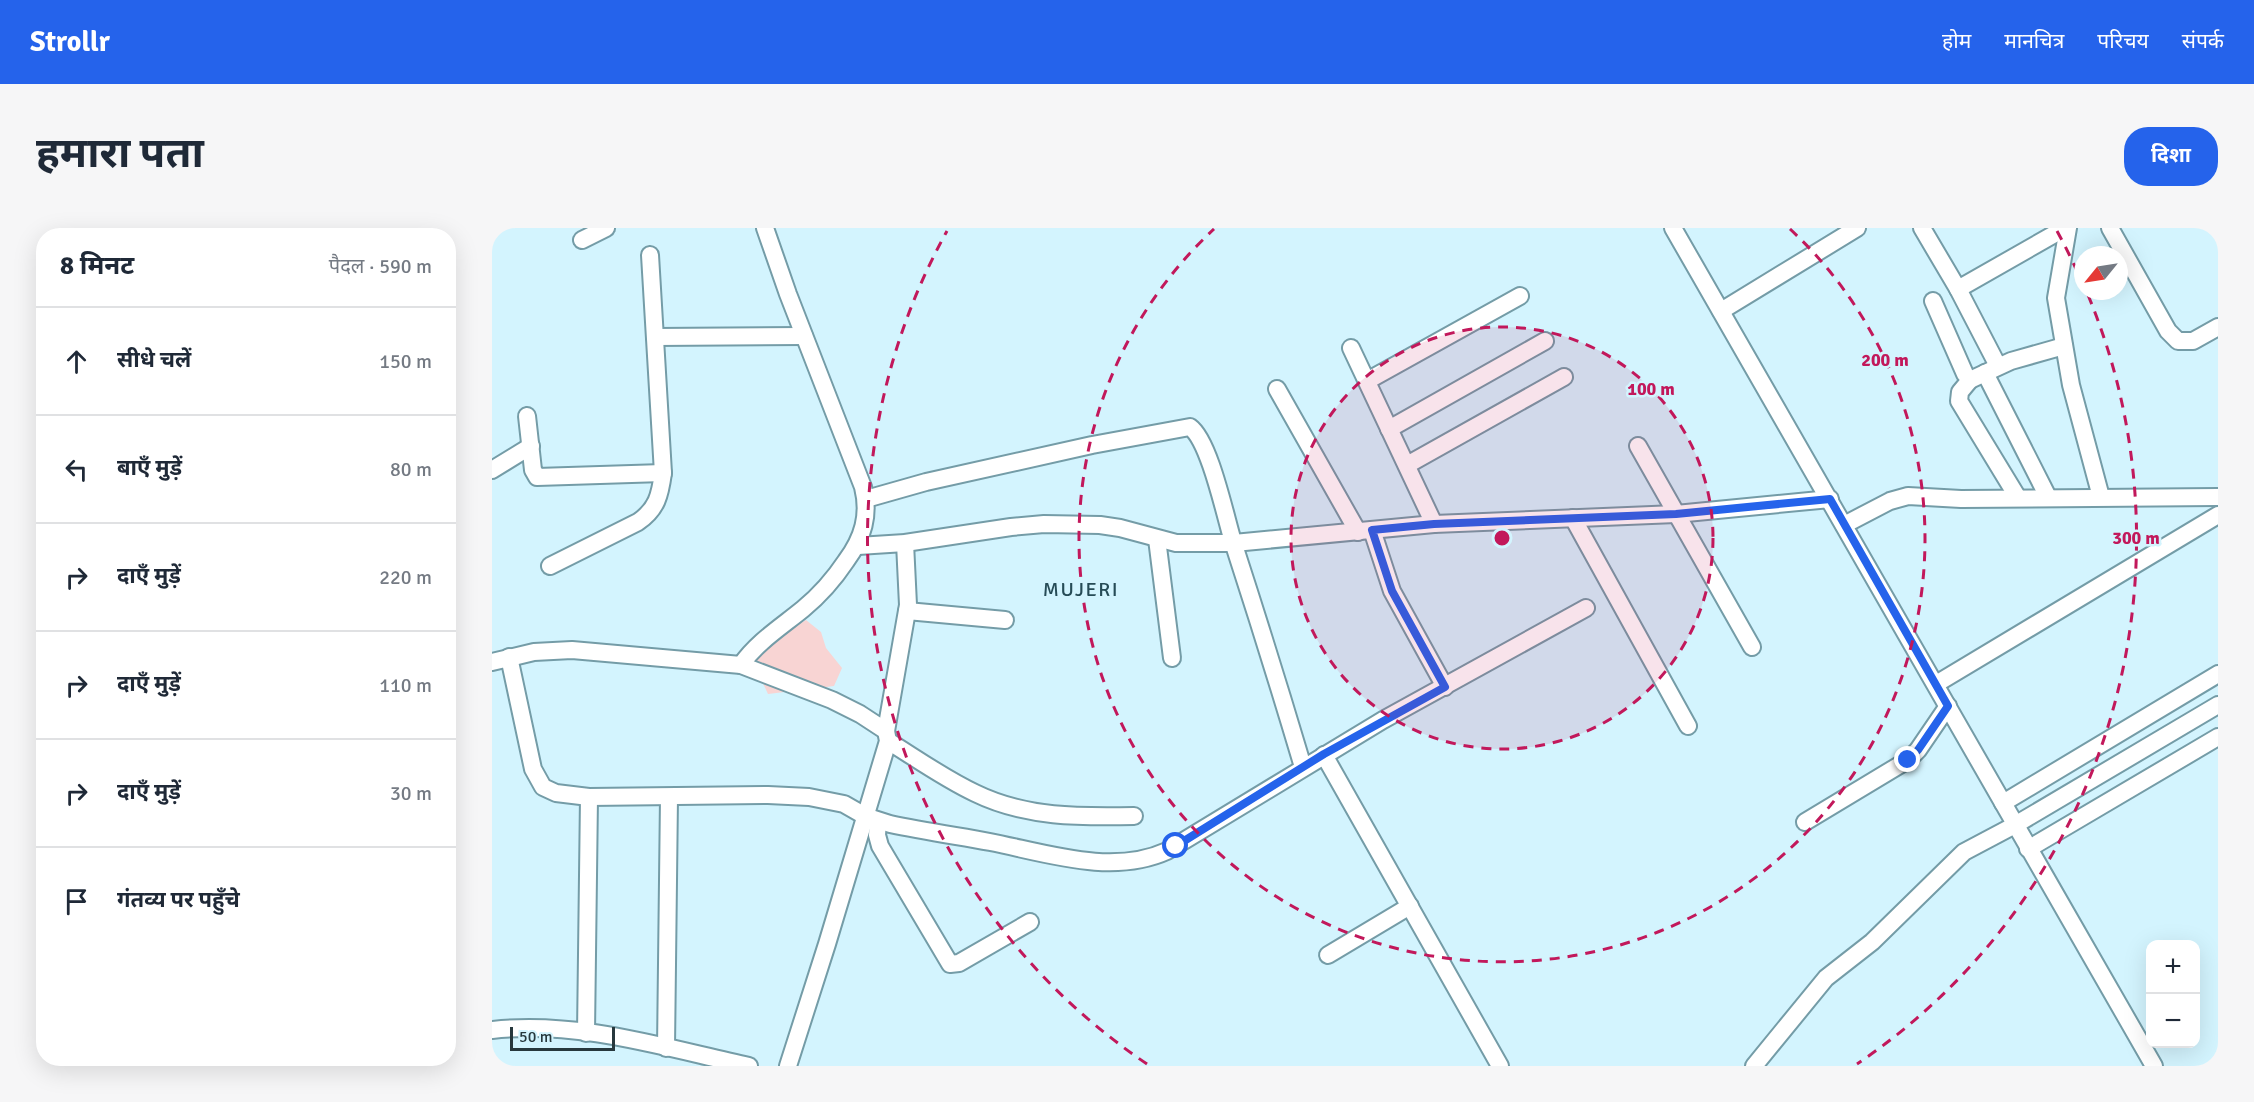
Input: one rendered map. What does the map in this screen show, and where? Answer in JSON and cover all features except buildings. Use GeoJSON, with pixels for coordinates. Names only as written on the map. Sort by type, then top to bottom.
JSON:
{"type":"FeatureCollection","features":[{"type":"Feature","properties":{"kind":"street"},"geometry":{"type":"LineString","coordinates":[[582,240],[606,228]]}},
{"type":"Feature","properties":{"kind":"street"},"geometry":{"type":"LineString","coordinates":[[1673,228],[2154,1066]]}},
{"type":"Feature","properties":{"kind":"street"},"geometry":{"type":"LineString","coordinates":[[1721,311],[1857,228]]}},
{"type":"Feature","properties":{"kind":"street"},"geometry":{"type":"LineString","coordinates":[[1922,228],[1958,289],[1984,373],[2048,497]]}},
{"type":"Feature","properties":{"kind":"street"},"geometry":{"type":"LineString","coordinates":[[1958,289],[2066,228]]}},
{"type":"Feature","properties":{"kind":"street"},"geometry":{"type":"LineString","coordinates":[[2066,228],[2056,298],[2071,385],[2101,497]]}},
{"type":"Feature","properties":{"kind":"street"},"geometry":{"type":"LineString","coordinates":[[2110,228],[2168,331],[2178,341],[2193,341],[2218,327]]}},
{"type":"Feature","properties":{"kind":"street"},"geometry":{"type":"LineString","coordinates":[[741,665],[759,645],[817,597],[831,582],[858,546],[866,518],[866,499],[863,487],[804,336],[770,230]]}},
{"type":"Feature","properties":{"kind":"street"},"geometry":{"type":"LineString","coordinates":[[550,566],[626,529],[649,514],[660,496],[663,473],[650,255]]}},
{"type":"Feature","properties":{"kind":"street"},"geometry":{"type":"LineString","coordinates":[[1367,381],[1520,296]]}},
{"type":"Feature","properties":{"kind":"street"},"geometry":{"type":"LineString","coordinates":[[1933,301],[1965,375],[1984,373],[2064,346]]}},
{"type":"Feature","properties":{"kind":"street"},"geometry":{"type":"LineString","coordinates":[[655,337],[804,336]]}},
{"type":"Feature","properties":{"kind":"street"},"geometry":{"type":"LineString","coordinates":[[1389,429],[1545,341]]}},
{"type":"Feature","properties":{"kind":"street"},"geometry":{"type":"LineString","coordinates":[[1350,348],[1434,524]]}},
{"type":"Feature","properties":{"kind":"street"},"geometry":{"type":"LineString","coordinates":[[1984,373],[1960,392],[1959,400],[2018,498]]}},
{"type":"Feature","properties":{"kind":"street"},"geometry":{"type":"LineString","coordinates":[[1407,465],[1564,377]]}},
{"type":"Feature","properties":{"kind":"street"},"geometry":{"type":"LineString","coordinates":[[1277,389],[1365,531],[1392,591],[1445,687]]}},
{"type":"Feature","properties":{"kind":"street"},"geometry":{"type":"LineString","coordinates":[[527,416],[533,470],[539,478],[663,473]]}},
{"type":"Feature","properties":{"kind":"street"},"geometry":{"type":"LineString","coordinates":[[866,499],[926,482],[1081,447],[1185,426],[1190,427],[1200,437],[1222,500],[1303,767]]}},
{"type":"Feature","properties":{"kind":"street"},"geometry":{"type":"LineString","coordinates":[[492,470],[531,446]]}},
{"type":"Feature","properties":{"kind":"street"},"geometry":{"type":"LineString","coordinates":[[1638,446],[1752,647]]}},
{"type":"Feature","properties":{"kind":"street"},"geometry":{"type":"LineString","coordinates":[[1844,525],[1890,501],[1908,495],[1944,499],[2218,497]]}},
{"type":"Feature","properties":{"kind":"street"},"geometry":{"type":"LineString","coordinates":[[858,546],[905,543],[1011,526],[1044,524],[1100,525],[1120,528],[1157,539],[1193,544],[1234,543],[1434,524],[1676,514],[1830,499]]}},
{"type":"Feature","properties":{"kind":"street"},"geometry":{"type":"LineString","coordinates":[[1936,684],[2218,515]]}},
{"type":"Feature","properties":{"kind":"street"},"geometry":{"type":"LineString","coordinates":[[1573,518],[1688,726]]}},
{"type":"Feature","properties":{"kind":"street"},"geometry":{"type":"LineString","coordinates":[[1157,539],[1172,658]]}},
{"type":"Feature","properties":{"kind":"street"},"geometry":{"type":"LineString","coordinates":[[788,1066],[872,818],[909,596],[905,543]]}},
{"type":"Feature","properties":{"kind":"street"},"geometry":{"type":"LineString","coordinates":[[509,657],[533,769],[543,787],[556,794],[589,797],[768,795],[809,797],[844,804],[872,818],[1084,860],[1121,862],[1143,860],[1167,851],[1324,754],[1586,608]]}},
{"type":"Feature","properties":{"kind":"street"},"geometry":{"type":"LineString","coordinates":[[907,611],[1005,620]]}},
{"type":"Feature","properties":{"kind":"street"},"geometry":{"type":"LineString","coordinates":[[492,662],[534,652],[572,650],[741,665],[832,700],[860,714],[887,736],[975,793],[1016,808],[1064,816],[1134,816]]}},
{"type":"Feature","properties":{"kind":"street"},"geometry":{"type":"LineString","coordinates":[[2003,803],[2218,674]]}},
{"type":"Feature","properties":{"kind":"street"},"geometry":{"type":"LineString","coordinates":[[1754,1066],[1826,978],[1872,942],[1964,852],[2015,825],[2218,705]]}},
{"type":"Feature","properties":{"kind":"street"},"geometry":{"type":"LineString","coordinates":[[1805,822],[1908,760],[1918,750],[1948,706]]}},
{"type":"Feature","properties":{"kind":"street"},"geometry":{"type":"LineString","coordinates":[[2028,849],[2218,736]]}},
{"type":"Feature","properties":{"kind":"street"},"geometry":{"type":"LineString","coordinates":[[1324,754],[1500,1066]]}},
{"type":"Feature","properties":{"kind":"street"},"geometry":{"type":"LineString","coordinates":[[586,1033],[589,797]]}},
{"type":"Feature","properties":{"kind":"street"},"geometry":{"type":"LineString","coordinates":[[666,1048],[669,797]]}},
{"type":"Feature","properties":{"kind":"street"},"geometry":{"type":"LineString","coordinates":[[872,818],[880,846],[950,964],[959,963],[1030,922]]}},
{"type":"Feature","properties":{"kind":"street"},"geometry":{"type":"LineString","coordinates":[[1328,954],[1410,906]]}},
{"type":"Feature","properties":{"kind":"street"},"geometry":{"type":"LineString","coordinates":[[492,1030],[544,1029],[586,1033],[749,1066]]}},
{"type":"Feature","properties":{"kind":"shaded area"},"geometry":{"type":"Polygon","coordinates":[[[806,620],[821,632],[826,648],[842,668],[834,686],[768,694],[760,677],[748,668],[768,643],[806,620]]]}},
{"type":"Feature","properties":{"kind":"district","name":"MUJERI"},"geometry":{"type":"Point","coordinates":[1081,589]}},
{"type":"Feature","properties":{"kind":"route"},"geometry":{"type":"LineString","coordinates":[[1176,846],[1324,754],[1445,687],[1392,591],[1372,530],[1434,524],[1676,514],[1830,499],[1948,706],[1918,750],[1908,760]]}}]}
